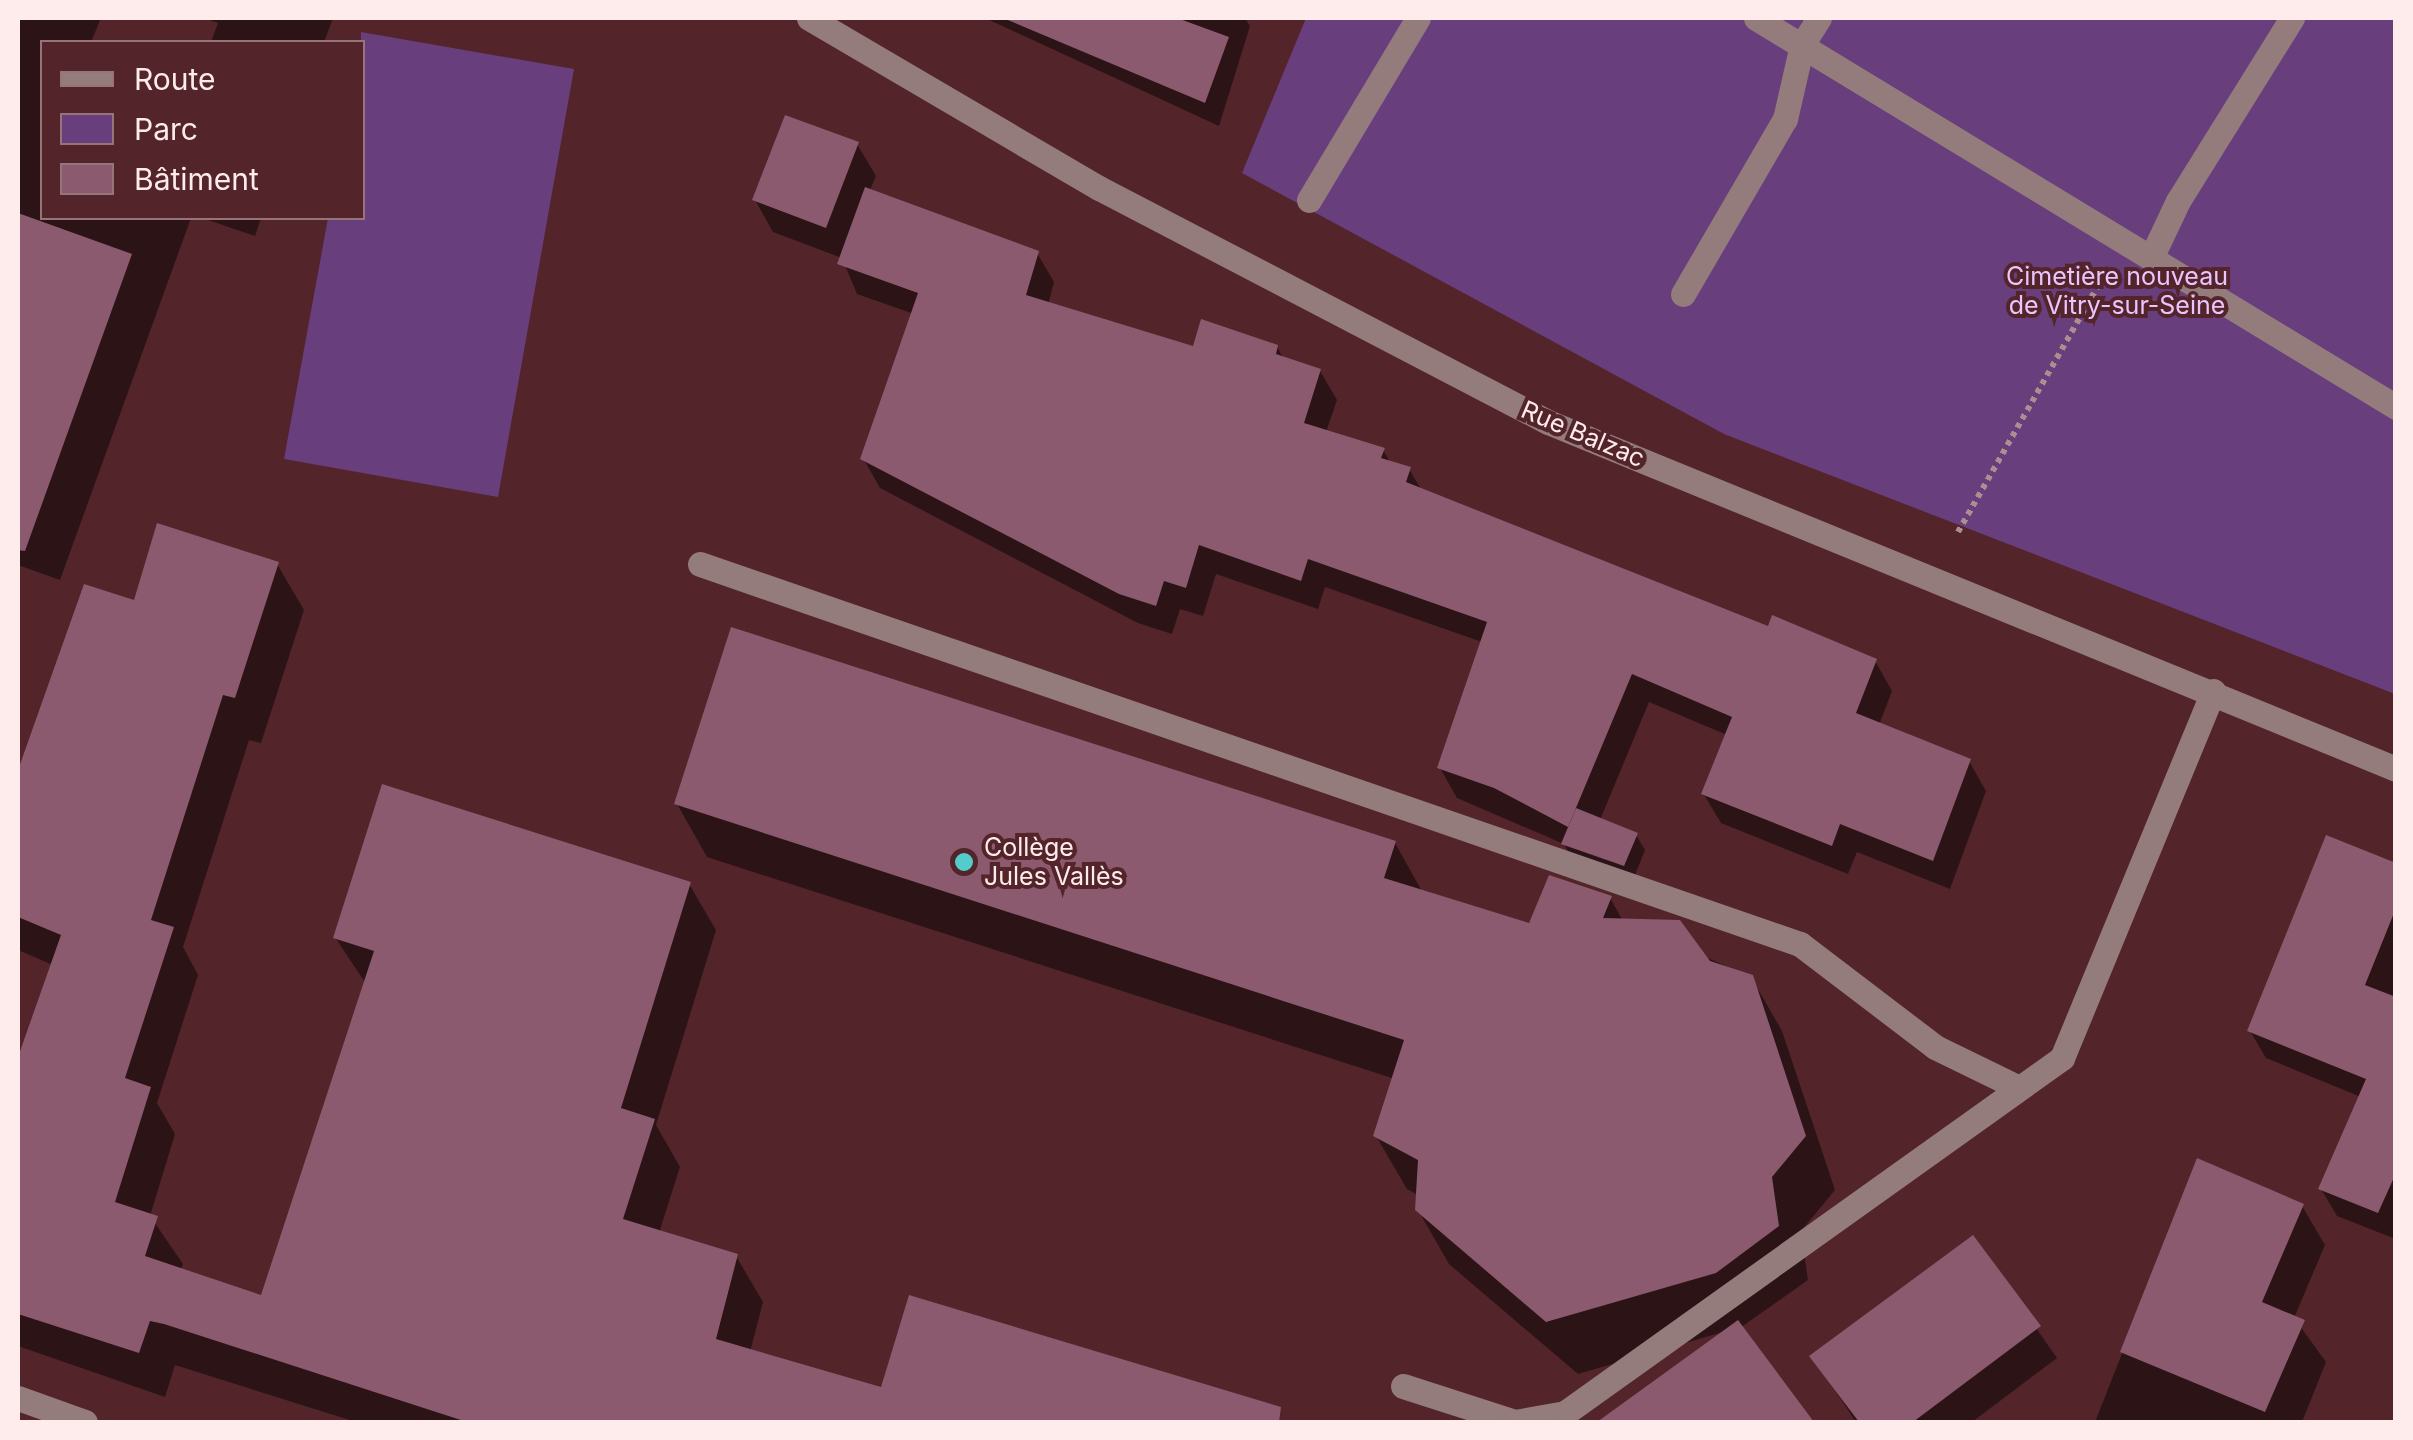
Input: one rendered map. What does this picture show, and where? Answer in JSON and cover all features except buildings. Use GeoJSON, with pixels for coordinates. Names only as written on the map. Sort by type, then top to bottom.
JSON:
{"type":"FeatureCollection","features":[{"type":"Feature","properties":{"kind":"street","name":"Rue Balzac"},"geometry":{"type":"LineString","coordinates":[[809,18],[1099,188],[1548,422],[2396,769]]}},
{"type":"Feature","properties":{"kind":"street"},"geometry":{"type":"LineString","coordinates":[[1309,200],[1418,18]]}},
{"type":"Feature","properties":{"kind":"street"},"geometry":{"type":"LineString","coordinates":[[1756,18],[2396,407]]}},
{"type":"Feature","properties":{"kind":"street"},"geometry":{"type":"LineString","coordinates":[[1684,294],[1785,119],[1802,45],[1819,18]]}},
{"type":"Feature","properties":{"kind":"street"},"geometry":{"type":"LineString","coordinates":[[2151,258],[2292,18]]}},
{"type":"Feature","properties":{"kind":"street"},"geometry":{"type":"LineString","coordinates":[[700,564],[1800,944],[1934,1047],[2019,1088]]}},
{"type":"Feature","properties":{"kind":"street"},"geometry":{"type":"LineString","coordinates":[[1403,1386],[1515,1422],[1565,1413],[2062,1058],[2213,692]]}},
{"type":"Feature","properties":{"kind":"street"},"geometry":{"type":"LineString","coordinates":[[18,1398],[85,1422]]}},
{"type":"Feature","properties":{"kind":"path"},"geometry":{"type":"LineString","coordinates":[[1958,532],[2124,241]]}},
{"type":"Feature","properties":{"kind":"green space","name":"Cimetière nouveau de Vitry-sur-Seine"},"geometry":{"type":"Polygon","coordinates":[[[1306,18],[2395,18],[2395,694],[1724,434],[1242,173],[1306,18]]]}},
{"type":"Feature","properties":{"kind":"green space"},"geometry":{"type":"Polygon","coordinates":[[[361,32],[574,69],[498,497],[284,459],[328,220],[365,220],[365,40],[361,40],[361,32]]]}},
{"type":"Feature","properties":{"kind":"place","name":"Collège Jules Vallès"},"geometry":{"type":"Point","coordinates":[964,862]}}]}
